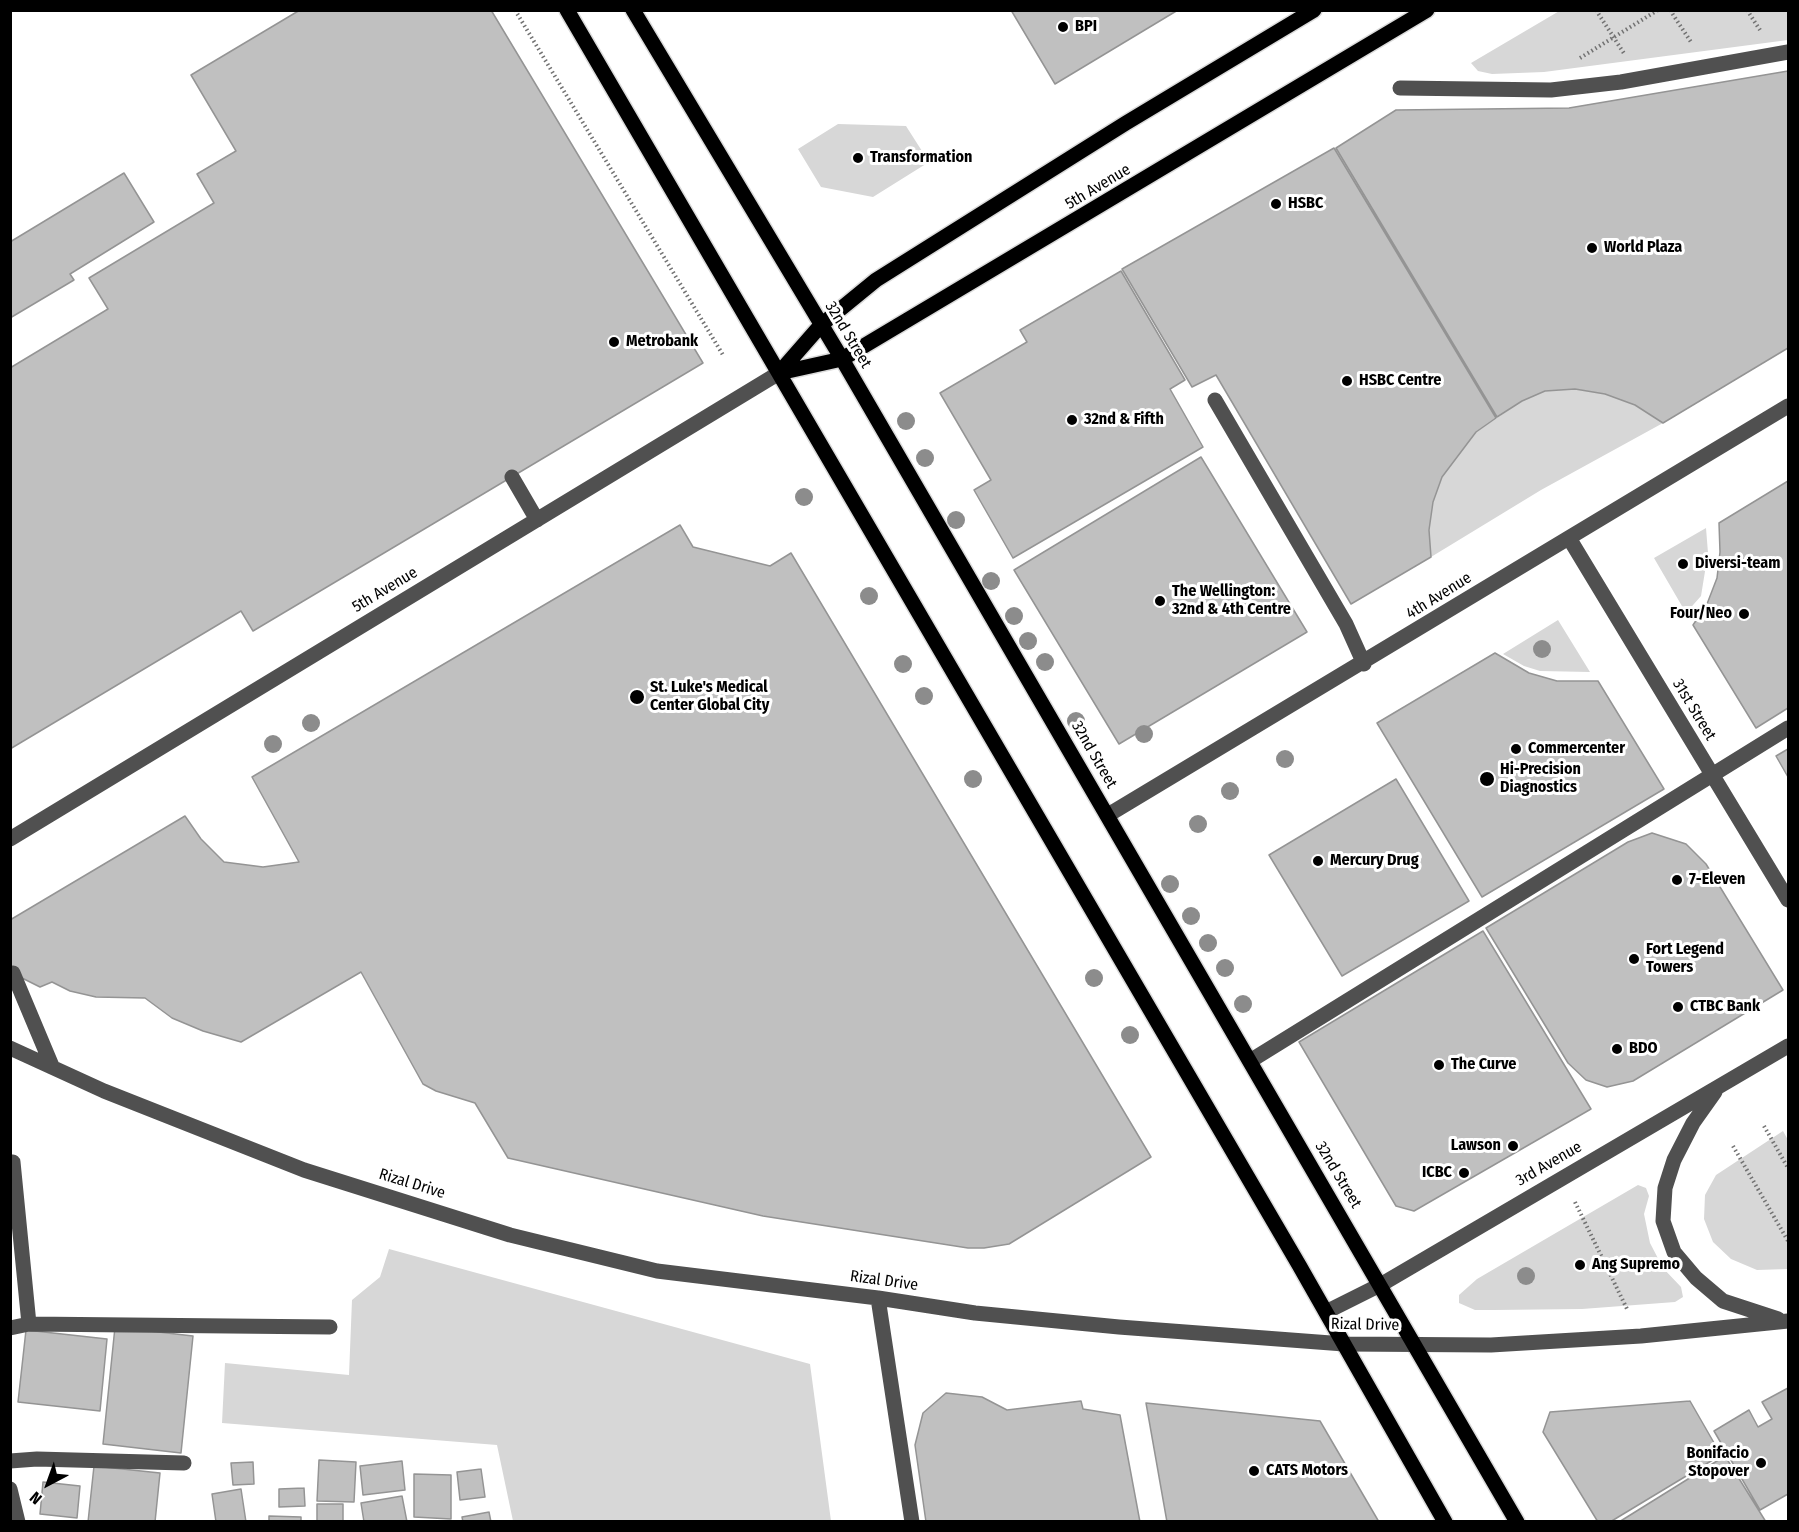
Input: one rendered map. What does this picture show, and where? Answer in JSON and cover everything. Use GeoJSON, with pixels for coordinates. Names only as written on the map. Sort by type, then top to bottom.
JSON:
{"type":"FeatureCollection","features":[{"type":"Feature","properties":{"kind":"main road"},"geometry":{"type":"LineString","coordinates":[[567,10],[1326,1312],[1445,1521]]}},
{"type":"Feature","properties":{"kind":"main road","name":"32nd Street"},"geometry":{"type":"LineString","coordinates":[[633,10],[842,359],[1382,1284],[1517,1521]]}},
{"type":"Feature","properties":{"kind":"main road","name":"5th Avenue"},"geometry":{"type":"LineString","coordinates":[[779,373],[821,325],[876,280],[1126,123],[1314,10]]}},
{"type":"Feature","properties":{"kind":"main road","name":"5th Avenue"},"geometry":{"type":"LineString","coordinates":[[779,373],[842,359],[1427,10]]}},
{"type":"Feature","properties":{"kind":"street"},"geometry":{"type":"LineString","coordinates":[[1400,88],[1551,90],[1641,79],[1788,52]]}},
{"type":"Feature","properties":{"kind":"street","name":"5th Avenue"},"geometry":{"type":"LineString","coordinates":[[10,839],[779,373]]}},
{"type":"Feature","properties":{"kind":"street"},"geometry":{"type":"LineString","coordinates":[[1215,400],[1346,624],[1364,664]]}},
{"type":"Feature","properties":{"kind":"street","name":"4th Avenue"},"geometry":{"type":"LineString","coordinates":[[1108,815],[1364,664],[1788,406]]}},
{"type":"Feature","properties":{"kind":"street"},"geometry":{"type":"LineString","coordinates":[[512,477],[537,520]]}},
{"type":"Feature","properties":{"kind":"street","name":"31st Street"},"geometry":{"type":"LineString","coordinates":[[1569,538],[1788,900]]}},
{"type":"Feature","properties":{"kind":"street"},"geometry":{"type":"LineString","coordinates":[[1250,1061],[1788,728]]}},
{"type":"Feature","properties":{"kind":"street"},"geometry":{"type":"LineString","coordinates":[[13,973],[52,1066]]}},
{"type":"Feature","properties":{"kind":"street","name":"3rd Avenue"},"geometry":{"type":"LineString","coordinates":[[1326,1312],[1382,1284],[1788,1046]]}},
{"type":"Feature","properties":{"kind":"street","name":"Rizal Drive"},"geometry":{"type":"LineString","coordinates":[[10,1048],[205,1133],[304,1170],[510,1235],[657,1270],[878,1298],[975,1313],[1344,1344],[1491,1344],[1641,1336],[1786,1321]]}},
{"type":"Feature","properties":{"kind":"street"},"geometry":{"type":"LineString","coordinates":[[1719,1087],[1693,1123],[1674,1160],[1665,1188],[1663,1221],[1674,1252],[1696,1278],[1723,1301],[1786,1321]]}},
{"type":"Feature","properties":{"kind":"street"},"geometry":{"type":"LineString","coordinates":[[13,1162],[29,1324]]}},
{"type":"Feature","properties":{"kind":"street"},"geometry":{"type":"LineString","coordinates":[[878,1298],[912,1521]]}},
{"type":"Feature","properties":{"kind":"street"},"geometry":{"type":"LineString","coordinates":[[10,1328],[29,1324],[330,1327]]}},
{"type":"Feature","properties":{"kind":"street"},"geometry":{"type":"LineString","coordinates":[[10,1461],[37,1459],[184,1463]]}},
{"type":"Feature","properties":{"kind":"street"},"geometry":{"type":"LineString","coordinates":[[10,1489],[18,1521]]}},
{"type":"Feature","properties":{"kind":"path"},"geometry":{"type":"LineString","coordinates":[[515,10],[723,355]]}},
{"type":"Feature","properties":{"kind":"path"},"geometry":{"type":"LineString","coordinates":[[1596,10],[1641,79]]}},
{"type":"Feature","properties":{"kind":"path"},"geometry":{"type":"LineString","coordinates":[[1575,61],[1658,10]]}},
{"type":"Feature","properties":{"kind":"path"},"geometry":{"type":"LineString","coordinates":[[1670,10],[1707,67]]}},
{"type":"Feature","properties":{"kind":"path"},"geometry":{"type":"LineString","coordinates":[[1764,1126],[1788,1168]]}},
{"type":"Feature","properties":{"kind":"path"},"geometry":{"type":"LineString","coordinates":[[1733,1146],[1788,1241]]}},
{"type":"Feature","properties":{"kind":"path"},"geometry":{"type":"LineString","coordinates":[[1562,1177],[1641,1336]]}},
{"type":"Feature","properties":{"kind":"shaded area"},"geometry":{"type":"Polygon","coordinates":[[[1561,10],[1788,11],[1788,40],[1544,72],[1492,74],[1478,71],[1471,63],[1561,10]]]}},
{"type":"Feature","properties":{"kind":"shaded area"},"geometry":{"type":"Polygon","coordinates":[[[838,124],[906,126],[929,162],[873,197],[821,187],[798,149],[838,124]]]}},
{"type":"Feature","properties":{"kind":"shaded area"},"geometry":{"type":"Polygon","coordinates":[[[1575,389],[1605,394],[1635,405],[1663,423],[1541,490],[1431,557],[1429,530],[1433,502],[1442,477],[1457,453],[1476,432],[1522,401],[1545,391],[1575,389]]]}},
{"type":"Feature","properties":{"kind":"shaded area"},"geometry":{"type":"Polygon","coordinates":[[[1706,528],[1708,553],[1701,596],[1686,613],[1654,558],[1706,528]]]}},
{"type":"Feature","properties":{"kind":"shaded area"},"geometry":{"type":"Polygon","coordinates":[[[1558,620],[1590,672],[1540,671],[1524,666],[1503,654],[1558,620]]]}},
{"type":"Feature","properties":{"kind":"shaded area"},"geometry":{"type":"Polygon","coordinates":[[[1783,1131],[1788,1140],[1788,1269],[1757,1270],[1731,1259],[1713,1242],[1704,1219],[1705,1195],[1716,1175],[1783,1131]]]}},
{"type":"Feature","properties":{"kind":"shaded area"},"geometry":{"type":"Polygon","coordinates":[[[1638,1185],[1646,1188],[1649,1196],[1644,1214],[1650,1243],[1663,1268],[1681,1287],[1683,1297],[1675,1302],[1582,1309],[1475,1310],[1459,1303],[1459,1295],[1477,1279],[1638,1185]]]}},
{"type":"Feature","properties":{"kind":"shaded area"},"geometry":{"type":"Polygon","coordinates":[[[389,1249],[810,1364],[831,1521],[513,1521],[497,1445],[222,1423],[225,1363],[349,1375],[352,1300],[380,1277],[389,1249]]]}},
{"type":"Feature","properties":{"kind":"building"},"geometry":{"type":"Polygon","coordinates":[[[300,10],[491,10],[703,363],[253,631],[241,611],[10,749],[10,368],[108,309],[89,278],[214,203],[197,174],[236,151],[191,75],[300,10]]]}},
{"type":"Feature","properties":{"kind":"building"},"geometry":{"type":"Polygon","coordinates":[[[1011,10],[1178,10],[1055,84],[1011,10]]]}},
{"type":"Feature","properties":{"kind":"building","name":"World Plaza"},"geometry":{"type":"Polygon","coordinates":[[[1788,71],[1788,348],[1663,423],[1635,405],[1605,394],[1575,389],[1545,391],[1522,401],[1497,417],[1336,148],[1396,110],[1569,108],[1788,71]]]}},
{"type":"Feature","properties":{"kind":"building","name":"HSBC Centre"},"geometry":{"type":"Polygon","coordinates":[[[1334,148],[1496,418],[1476,432],[1442,477],[1433,502],[1429,530],[1431,557],[1351,604],[1216,375],[1192,387],[1122,269],[1334,148]]]}},
{"type":"Feature","properties":{"kind":"building"},"geometry":{"type":"Polygon","coordinates":[[[124,173],[154,222],[70,274],[74,280],[10,318],[10,242],[124,173]]]}},
{"type":"Feature","properties":{"kind":"building","name":"32nd & Fifth"},"geometry":{"type":"Polygon","coordinates":[[[1121,271],[1185,380],[1170,389],[1203,447],[1013,558],[974,490],[991,480],[940,393],[1027,342],[1020,330],[1121,271]]]}},
{"type":"Feature","properties":{"kind":"building","name":"The Wellington: 32nd & 4th Centre"},"geometry":{"type":"Polygon","coordinates":[[[1201,457],[1307,632],[1119,744],[1014,570],[1201,457]]]}},
{"type":"Feature","properties":{"kind":"building","name":"Four/Neo"},"geometry":{"type":"Polygon","coordinates":[[[1788,481],[1788,708],[1756,728],[1693,625],[1707,604],[1717,578],[1720,552],[1719,523],[1788,481]]]}},
{"type":"Feature","properties":{"kind":"building","name":"St. Luke's Medical Center Global City"},"geometry":{"type":"Polygon","coordinates":[[[680,525],[693,547],[770,566],[791,553],[1151,1157],[1009,1244],[984,1248],[968,1248],[763,1216],[508,1158],[475,1103],[436,1091],[423,1084],[361,972],[241,1042],[203,1031],[172,1018],[145,998],[96,997],[70,991],[52,982],[40,987],[10,972],[10,920],[185,816],[201,839],[224,862],[263,867],[299,862],[252,777],[680,525]]]}},
{"type":"Feature","properties":{"kind":"building","name":"Commercenter"},"geometry":{"type":"Polygon","coordinates":[[[1495,653],[1529,673],[1557,681],[1598,681],[1664,789],[1482,897],[1377,723],[1495,653]]]}},
{"type":"Feature","properties":{"kind":"building"},"geometry":{"type":"Polygon","coordinates":[[[1788,749],[1788,777],[1776,756],[1788,749]]]}},
{"type":"Feature","properties":{"kind":"building"},"geometry":{"type":"Polygon","coordinates":[[[1396,779],[1469,901],[1342,976],[1269,855],[1396,779]]]}},
{"type":"Feature","properties":{"kind":"building","name":"Fort Legend Towers"},"geometry":{"type":"Polygon","coordinates":[[[1652,833],[1686,844],[1706,864],[1783,990],[1633,1081],[1607,1087],[1586,1080],[1568,1063],[1486,928],[1628,842],[1652,833]]]}},
{"type":"Feature","properties":{"kind":"building","name":"The Curve"},"geometry":{"type":"Polygon","coordinates":[[[1483,931],[1591,1109],[1414,1211],[1396,1206],[1299,1042],[1483,931]]]}},
{"type":"Feature","properties":{"kind":"building"},"geometry":{"type":"Polygon","coordinates":[[[115,1327],[193,1336],[181,1453],[103,1444],[115,1327]]]}},
{"type":"Feature","properties":{"kind":"building"},"geometry":{"type":"Polygon","coordinates":[[[26,1330],[107,1339],[100,1411],[18,1402],[26,1330]]]}},
{"type":"Feature","properties":{"kind":"building","name":"Bonifacio Stopover"},"geometry":{"type":"Polygon","coordinates":[[[1788,1388],[1788,1494],[1760,1510],[1714,1431],[1749,1410],[1758,1427],[1772,1419],[1762,1402],[1788,1388]]]}},
{"type":"Feature","properties":{"kind":"building"},"geometry":{"type":"Polygon","coordinates":[[[946,1393],[982,1397],[1007,1410],[1081,1401],[1083,1409],[1120,1415],[1140,1522],[926,1522],[915,1445],[923,1413],[946,1393]]]}},
{"type":"Feature","properties":{"kind":"building"},"geometry":{"type":"Polygon","coordinates":[[[1690,1401],[1721,1455],[1610,1522],[1598,1522],[1543,1432],[1550,1412],[1690,1401]]]}},
{"type":"Feature","properties":{"kind":"building","name":"CATS Motors"},"geometry":{"type":"Polygon","coordinates":[[[1146,1403],[1320,1421],[1379,1522],[1167,1522],[1146,1403]]]}},
{"type":"Feature","properties":{"kind":"building"},"geometry":{"type":"Polygon","coordinates":[[[1725,1456],[1766,1522],[1619,1522],[1725,1456]]]}},
{"type":"Feature","properties":{"kind":"building"},"geometry":{"type":"Polygon","coordinates":[[[319,1460],[356,1462],[354,1502],[317,1501],[319,1460]]]}},
{"type":"Feature","properties":{"kind":"building"},"geometry":{"type":"Polygon","coordinates":[[[402,1461],[405,1490],[363,1495],[360,1466],[402,1461]]]}},
{"type":"Feature","properties":{"kind":"building"},"geometry":{"type":"Polygon","coordinates":[[[253,1462],[254,1484],[233,1485],[231,1463],[253,1462]]]}},
{"type":"Feature","properties":{"kind":"building"},"geometry":{"type":"Polygon","coordinates":[[[94,1466],[160,1473],[155,1522],[88,1522],[94,1466]]]}},
{"type":"Feature","properties":{"kind":"building"},"geometry":{"type":"Polygon","coordinates":[[[481,1469],[485,1497],[460,1500],[457,1472],[481,1469]]]}},
{"type":"Feature","properties":{"kind":"building"},"geometry":{"type":"Polygon","coordinates":[[[414,1474],[451,1475],[451,1519],[414,1517],[414,1474]]]}},
{"type":"Feature","properties":{"kind":"building"},"geometry":{"type":"Polygon","coordinates":[[[43,1482],[80,1486],[77,1518],[40,1514],[43,1482]]]}},
{"type":"Feature","properties":{"kind":"building"},"geometry":{"type":"Polygon","coordinates":[[[304,1488],[305,1506],[279,1507],[279,1489],[304,1488]]]}},
{"type":"Feature","properties":{"kind":"building"},"geometry":{"type":"Polygon","coordinates":[[[241,1489],[246,1522],[216,1522],[212,1494],[241,1489]]]}},
{"type":"Feature","properties":{"kind":"building"},"geometry":{"type":"Polygon","coordinates":[[[402,1496],[407,1522],[364,1522],[361,1503],[402,1496]]]}},
{"type":"Feature","properties":{"kind":"building"},"geometry":{"type":"Polygon","coordinates":[[[317,1504],[343,1504],[343,1522],[317,1522],[317,1504]]]}},
{"type":"Feature","properties":{"kind":"building"},"geometry":{"type":"Polygon","coordinates":[[[489,1512],[491,1522],[463,1522],[462,1517],[489,1512]]]}},
{"type":"Feature","properties":{"kind":"building"},"geometry":{"type":"Polygon","coordinates":[[[269,1516],[301,1517],[301,1522],[269,1522],[269,1516]]]}},
{"type":"Feature","properties":{"kind":"place","name":"BPI"},"geometry":{"type":"Point","coordinates":[1063,27]}},
{"type":"Feature","properties":{"kind":"place","name":"Transformation"},"geometry":{"type":"Point","coordinates":[858,158]}},
{"type":"Feature","properties":{"kind":"place","name":"HSBC"},"geometry":{"type":"Point","coordinates":[1276,204]}},
{"type":"Feature","properties":{"kind":"place","name":"World Plaza"},"geometry":{"type":"Point","coordinates":[1592,248]}},
{"type":"Feature","properties":{"kind":"place","name":"Metrobank"},"geometry":{"type":"Point","coordinates":[614,342]}},
{"type":"Feature","properties":{"kind":"place","name":"HSBC Centre"},"geometry":{"type":"Point","coordinates":[1347,381]}},
{"type":"Feature","properties":{"kind":"place","name":"32nd & Fifth"},"geometry":{"type":"Point","coordinates":[1072,420]}},
{"type":"Feature","properties":{"kind":"place","name":"Diversi-team"},"geometry":{"type":"Point","coordinates":[1683,564]}},
{"type":"Feature","properties":{"kind":"place","name":"The Wellington: 32nd & 4th Centre"},"geometry":{"type":"Point","coordinates":[1160,601]}},
{"type":"Feature","properties":{"kind":"place","name":"Four/Neo"},"geometry":{"type":"Point","coordinates":[1744,614]}},
{"type":"Feature","properties":{"kind":"place","name":"St. Luke's Medical Center Global City"},"geometry":{"type":"Point","coordinates":[637,697]}},
{"type":"Feature","properties":{"kind":"place","name":"Commercenter"},"geometry":{"type":"Point","coordinates":[1516,749]}},
{"type":"Feature","properties":{"kind":"place","name":"Hi-Precision Diagnostics"},"geometry":{"type":"Point","coordinates":[1487,779]}},
{"type":"Feature","properties":{"kind":"place","name":"Mercury Drug"},"geometry":{"type":"Point","coordinates":[1318,861]}},
{"type":"Feature","properties":{"kind":"place","name":"7-Eleven"},"geometry":{"type":"Point","coordinates":[1677,880]}},
{"type":"Feature","properties":{"kind":"place","name":"Fort Legend Towers"},"geometry":{"type":"Point","coordinates":[1634,959]}},
{"type":"Feature","properties":{"kind":"place","name":"CTBC Bank"},"geometry":{"type":"Point","coordinates":[1678,1007]}},
{"type":"Feature","properties":{"kind":"place","name":"BDO"},"geometry":{"type":"Point","coordinates":[1617,1049]}},
{"type":"Feature","properties":{"kind":"place","name":"The Curve"},"geometry":{"type":"Point","coordinates":[1439,1065]}},
{"type":"Feature","properties":{"kind":"place","name":"Lawson"},"geometry":{"type":"Point","coordinates":[1513,1146]}},
{"type":"Feature","properties":{"kind":"place","name":"ICBC"},"geometry":{"type":"Point","coordinates":[1464,1173]}},
{"type":"Feature","properties":{"kind":"place","name":"Ang Supremo"},"geometry":{"type":"Point","coordinates":[1580,1265]}},
{"type":"Feature","properties":{"kind":"place","name":"Bonifacio Stopover"},"geometry":{"type":"Point","coordinates":[1761,1463]}},
{"type":"Feature","properties":{"kind":"place","name":"CATS Motors"},"geometry":{"type":"Point","coordinates":[1254,1471]}}]}
